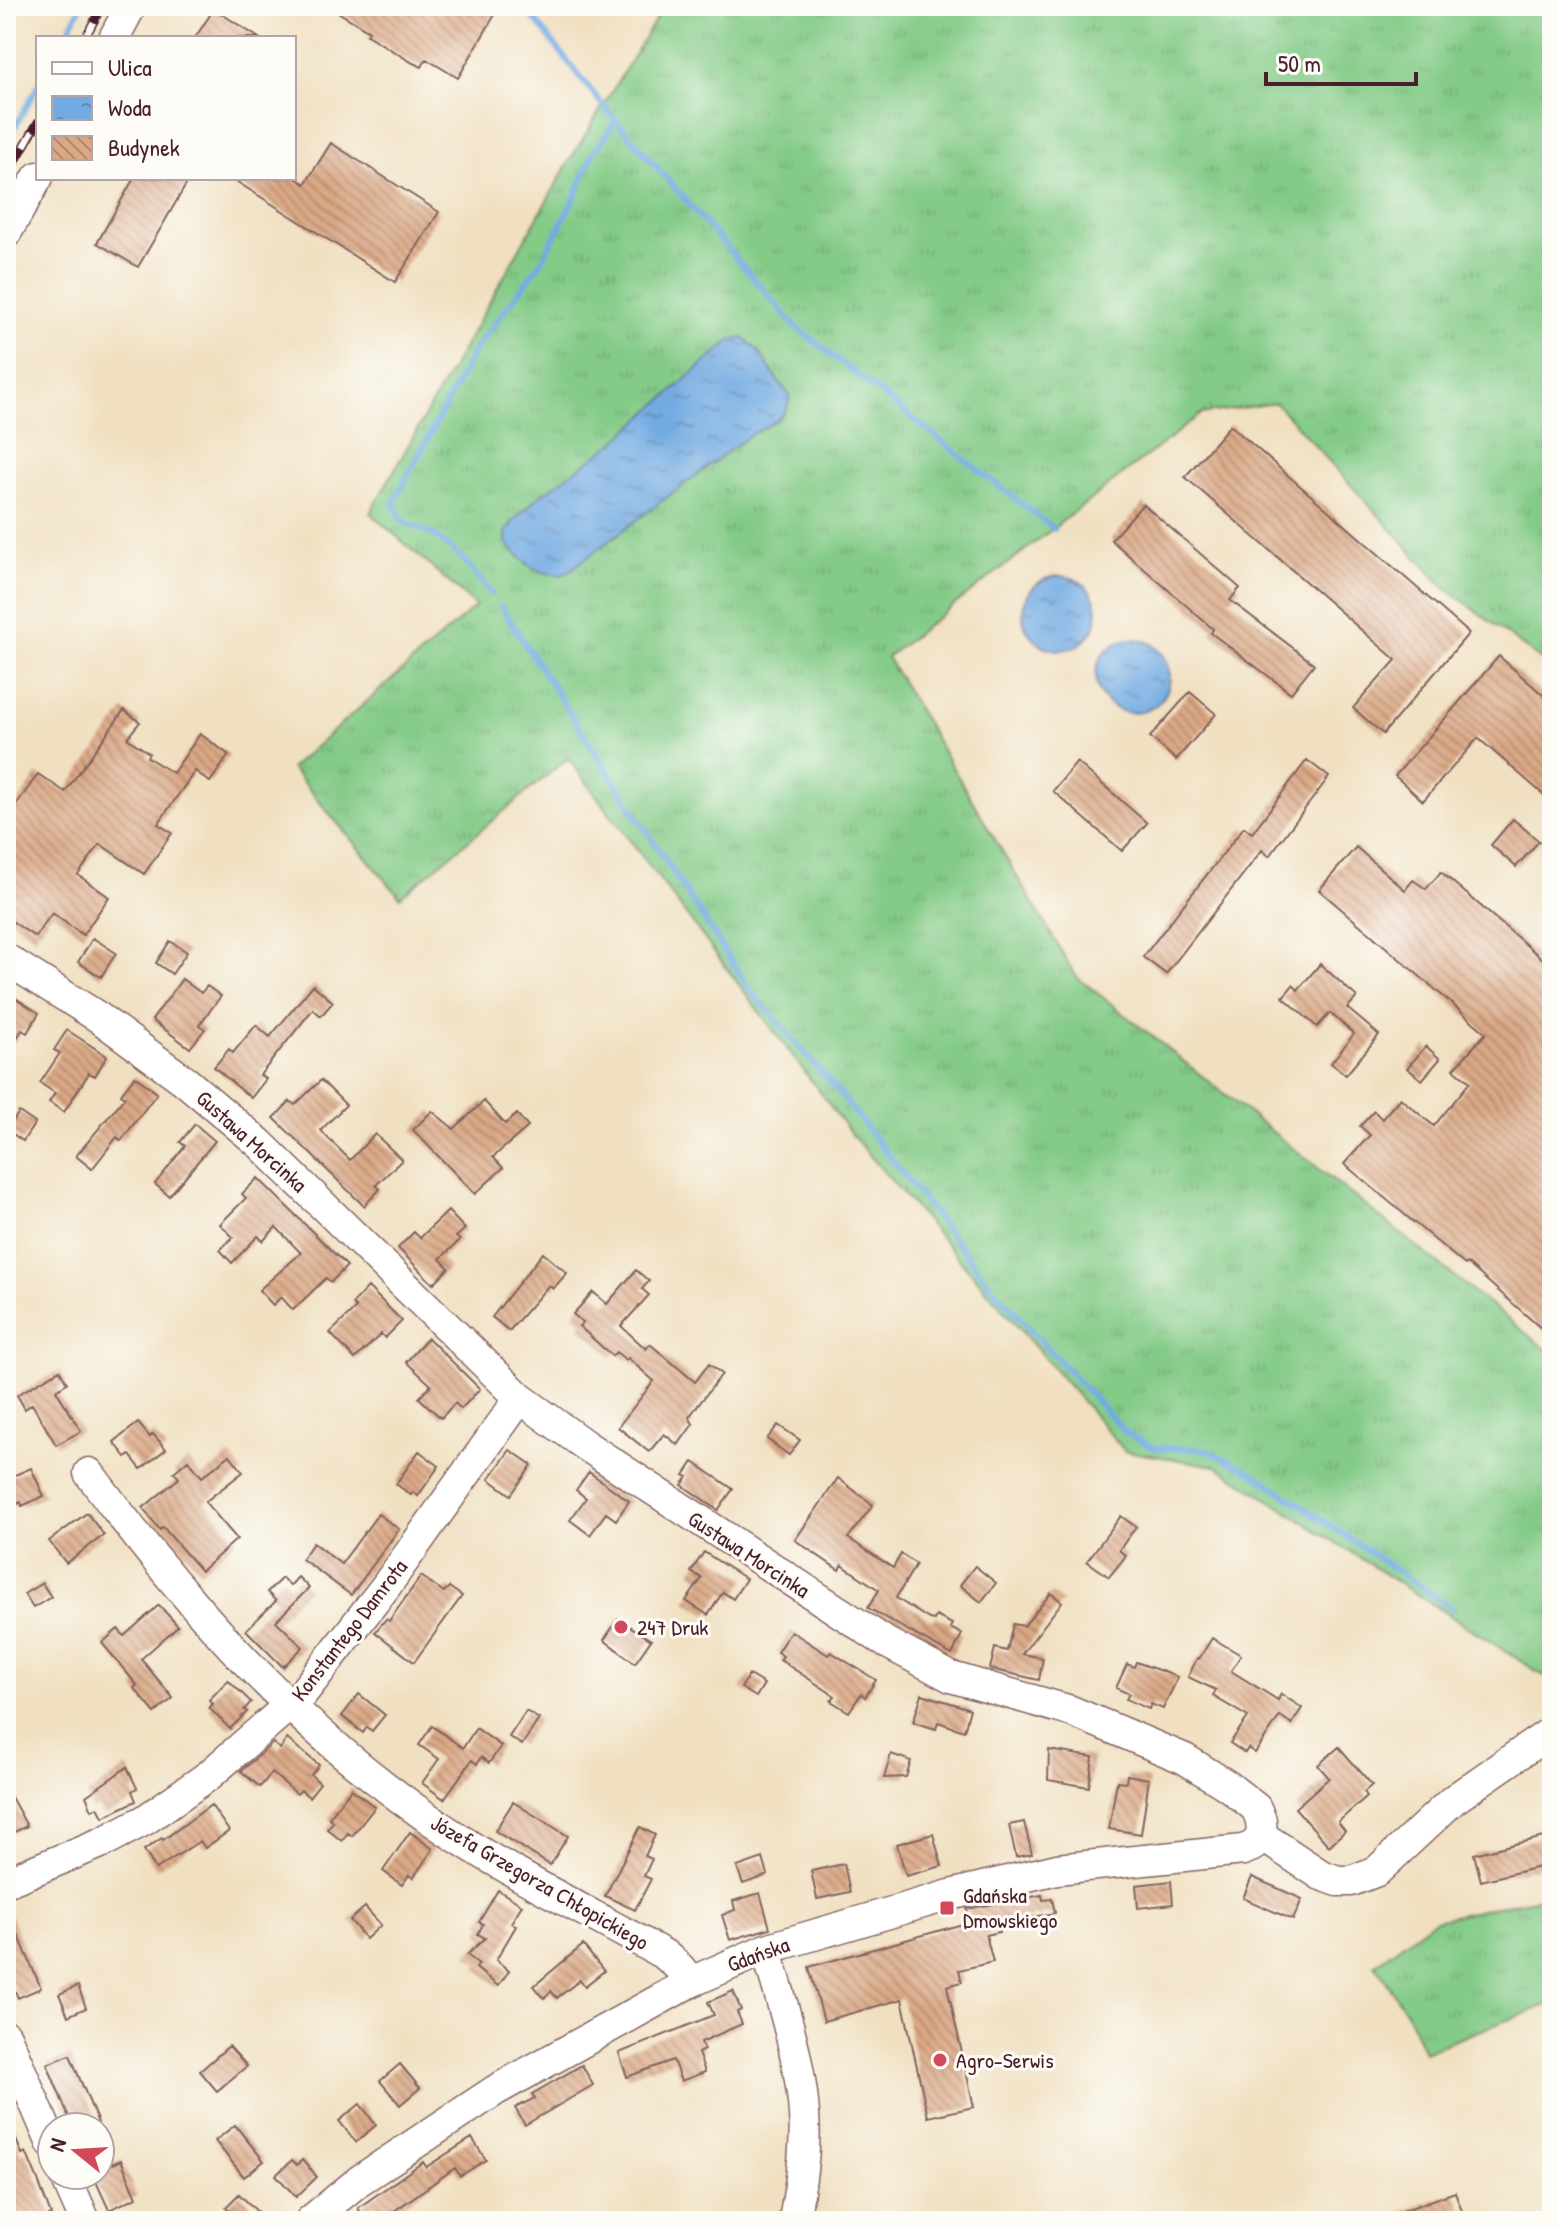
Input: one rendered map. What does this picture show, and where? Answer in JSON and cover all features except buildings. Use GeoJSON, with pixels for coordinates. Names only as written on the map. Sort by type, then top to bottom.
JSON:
{"type":"FeatureCollection","features":[{"type":"Feature","properties":{"kind":"street"},"geometry":{"type":"LineString","coordinates":[[115,36],[131,6]]}},
{"type":"Feature","properties":{"kind":"street"},"geometry":{"type":"LineString","coordinates":[[6,233],[36,180]]}},
{"type":"Feature","properties":{"kind":"street","name":"Gustawa Morcinka"},"geometry":{"type":"LineString","coordinates":[[6,959],[123,1035],[185,1081],[259,1143],[520,1398],[672,1504],[904,1652],[951,1677],[1071,1711],[1185,1759],[1256,1808],[1262,1836]]}},
{"type":"Feature","properties":{"kind":"street","name":"Konstantego Damrota"},"geometry":{"type":"LineString","coordinates":[[6,1882],[103,1842],[145,1820],[208,1776],[289,1706],[338,1651],[520,1398]]}},
{"type":"Feature","properties":{"kind":"street","name":"Józefa Grzegorza Chłopickiego"},"geometry":{"type":"LineString","coordinates":[[89,1473],[179,1590],[228,1645],[289,1706],[361,1768],[453,1835],[665,1955],[691,1982]]}},
{"type":"Feature","properties":{"kind":"street"},"geometry":{"type":"LineString","coordinates":[[1262,1836],[1321,1875],[1338,1881],[1351,1881],[1377,1871],[1453,1800],[1552,1731]]}},
{"type":"Feature","properties":{"kind":"street","name":"Gdańska"},"geometry":{"type":"LineString","coordinates":[[310,2221],[360,2180],[484,2098],[691,1982],[766,1949],[950,1895],[1057,1869],[1243,1850],[1253,1846],[1262,1836]]}},
{"type":"Feature","properties":{"kind":"street"},"geometry":{"type":"LineString","coordinates":[[766,1949],[781,1996],[804,2114],[805,2147],[794,2221]]}},
{"type":"Feature","properties":{"kind":"street"},"geometry":{"type":"LineString","coordinates":[[6,2036],[38,2111]]}},
{"type":"Feature","properties":{"kind":"street"},"geometry":{"type":"LineString","coordinates":[[72,2191],[85,2221]]}},
{"type":"Feature","properties":{"kind":"green space"},"geometry":{"type":"Polygon","coordinates":[[[664,6],[1552,6],[1552,668],[1443,586],[1276,403],[1201,414],[887,657],[1076,976],[1552,1354],[1552,1681],[1216,1466],[1125,1451],[853,1136],[568,758],[400,897],[291,768],[476,606],[370,513],[567,165],[664,6]]]}},
{"type":"Feature","properties":{"kind":"green space"},"geometry":{"type":"Polygon","coordinates":[[[1552,1895],[1552,2003],[1424,2052],[1409,2017],[1375,1964],[1435,1920],[1552,1895]]]}},
{"type":"Feature","properties":{"kind":"water"},"geometry":{"type":"Polygon","coordinates":[[[742,338],[756,349],[790,395],[782,416],[750,435],[565,574],[540,571],[525,562],[506,543],[506,533],[513,521],[536,499],[613,443],[732,339],[742,338]]]}},
{"type":"Feature","properties":{"kind":"water"},"geometry":{"type":"Polygon","coordinates":[[[1060,576],[1081,582],[1091,592],[1097,613],[1091,634],[1081,644],[1060,650],[1039,644],[1029,634],[1023,613],[1029,592],[1039,582],[1060,576]]]}},
{"type":"Feature","properties":{"kind":"water"},"geometry":{"type":"Polygon","coordinates":[[[1133,639],[1154,645],[1164,655],[1170,676],[1164,697],[1154,707],[1133,713],[1112,707],[1102,697],[1096,676],[1102,655],[1112,645],[1133,639]]]}},
{"type":"Feature","properties":{"kind":"waterway"},"geometry":{"type":"LineString","coordinates":[[66,36],[81,6]]}},
{"type":"Feature","properties":{"kind":"waterway"},"geometry":{"type":"LineString","coordinates":[[524,6],[601,103],[796,327],[1054,529]]}},
{"type":"Feature","properties":{"kind":"waterway"},"geometry":{"type":"LineString","coordinates":[[6,142],[36,90]]}},
{"type":"Feature","properties":{"kind":"waterway"},"geometry":{"type":"LineString","coordinates":[[492,594],[462,558],[437,537],[401,520],[394,502],[475,349],[541,263],[593,154],[616,120]]}},
{"type":"Feature","properties":{"kind":"waterway"},"geometry":{"type":"LineString","coordinates":[[501,607],[750,990],[841,1095],[995,1291],[1126,1433],[1154,1448],[1205,1449],[1253,1473],[1452,1608]]}},
{"type":"Feature","properties":{"kind":"railway"},"geometry":{"type":"LineString","coordinates":[[86,36],[102,6]]}},
{"type":"Feature","properties":{"kind":"railway"},"geometry":{"type":"LineString","coordinates":[[6,178],[36,126]]}},
{"type":"Feature","properties":{"kind":"place","name":"247 Druk"},"geometry":{"type":"Point","coordinates":[621,1627]}},
{"type":"Feature","properties":{"kind":"place","name":"Gdańska Dmowskiego"},"geometry":{"type":"Point","coordinates":[947,1908]}},
{"type":"Feature","properties":{"kind":"place","name":"Agro-Serwis"},"geometry":{"type":"Point","coordinates":[940,2060]}}]}
